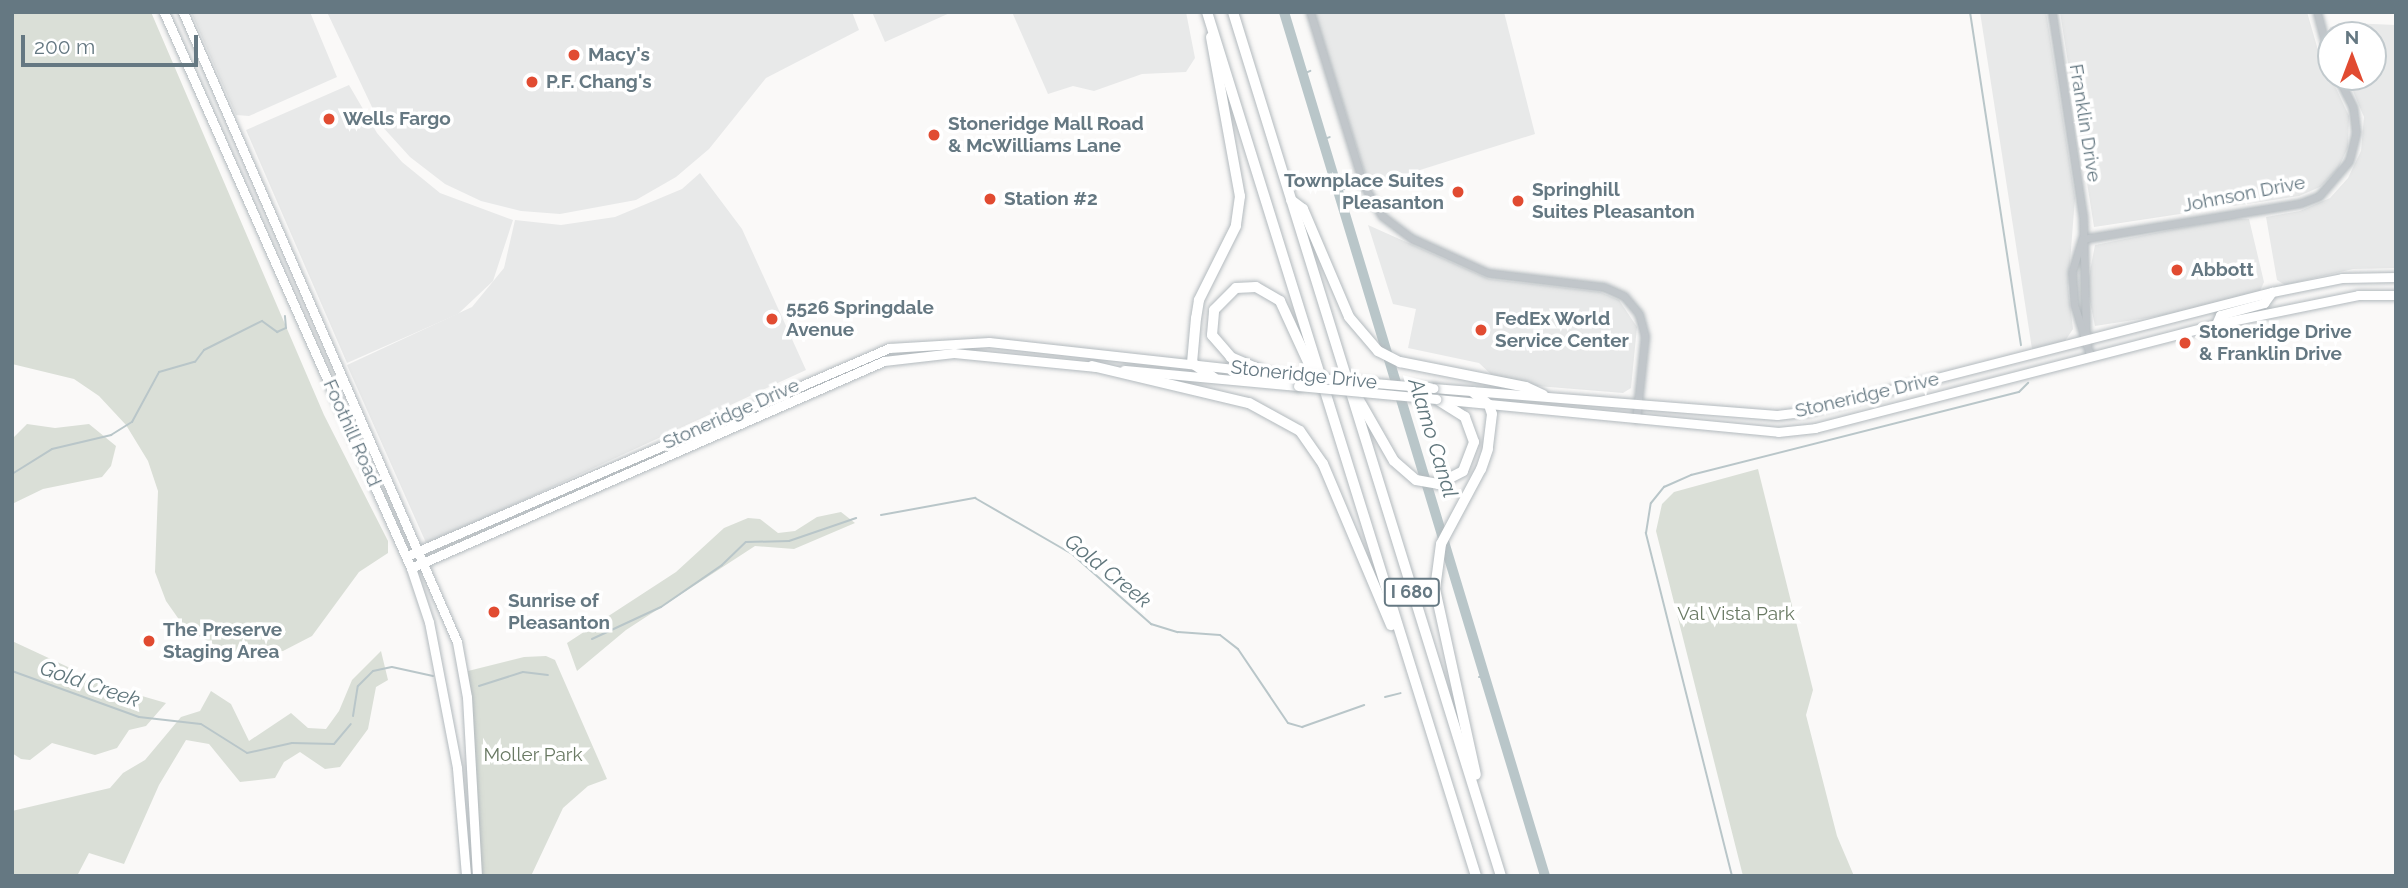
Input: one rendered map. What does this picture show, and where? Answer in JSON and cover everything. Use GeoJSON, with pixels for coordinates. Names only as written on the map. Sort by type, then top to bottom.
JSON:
{"type":"FeatureCollection","features":[{"type":"Feature","properties":{"kind":"highway","name":"I 680"},"geometry":{"type":"LineString","coordinates":[[1207,12],[1476,876]]}},
{"type":"Feature","properties":{"kind":"highway","name":"I 680"},"geometry":{"type":"LineString","coordinates":[[1233,12],[1501,876]]}},
{"type":"Feature","properties":{"kind":"highway"},"geometry":{"type":"LineString","coordinates":[[1211,24],[1211,52],[1240,196],[1236,226],[1199,300],[1192,363],[1214,378]]}},
{"type":"Feature","properties":{"kind":"highway"},"geometry":{"type":"LineString","coordinates":[[1291,200],[1303,209],[1349,317],[1361,335],[1388,357],[1432,369],[1526,387],[1543,395]]}},
{"type":"Feature","properties":{"kind":"highway"},"geometry":{"type":"LineString","coordinates":[[1261,370],[1231,357],[1212,335],[1214,310],[1236,288],[1256,286],[1280,301],[1296,326],[1314,375],[1325,386]]}},
{"type":"Feature","properties":{"kind":"highway"},"geometry":{"type":"LineString","coordinates":[[1092,366],[1249,402],[1300,431],[1323,464],[1395,640],[1406,652]]}},
{"type":"Feature","properties":{"kind":"highway"},"geometry":{"type":"LineString","coordinates":[[1344,372],[1394,461],[1427,483],[1455,478],[1469,462],[1473,433],[1458,410],[1434,393]]}},
{"type":"Feature","properties":{"kind":"highway"},"geometry":{"type":"LineString","coordinates":[[1473,392],[1489,405],[1485,460],[1464,496],[1438,559],[1436,590],[1481,812]]}},
{"type":"Feature","properties":{"kind":"main road","name":"Foothill Road"},"geometry":{"type":"LineString","coordinates":[[164,12],[407,556],[429,622],[457,768],[466,876]]}},
{"type":"Feature","properties":{"kind":"main road","name":"Foothill Road"},"geometry":{"type":"LineString","coordinates":[[183,12],[425,562],[457,642],[464,673],[477,876]]}},
{"type":"Feature","properties":{"kind":"main road","name":"Stoneridge Drive"},"geometry":{"type":"LineString","coordinates":[[411,568],[884,361],[954,353],[1298,386],[1543,395],[1777,415],[1808,411],[2272,292],[2343,278],[2396,277]]}},
{"type":"Feature","properties":{"kind":"main road"},"geometry":{"type":"LineString","coordinates":[[2216,324],[2220,315],[2264,303],[2272,292]]}},
{"type":"Feature","properties":{"kind":"main road","name":"Stoneridge Drive"},"geometry":{"type":"LineString","coordinates":[[407,556],[889,348],[989,342],[1261,370],[1434,393],[1489,405],[1778,432],[1815,428],[2216,324],[2358,295],[2396,295]]}},
{"type":"Feature","properties":{"kind":"street"},"geometry":{"type":"LineString","coordinates":[[1310,12],[1364,186],[1382,216],[1413,239],[1488,273],[1604,287],[1624,296],[1639,314],[1645,336],[1636,420]]}},
{"type":"Feature","properties":{"kind":"street","name":"Franklin Drive"},"geometry":{"type":"LineString","coordinates":[[2052,12],[2081,197],[2086,341],[2090,355]]}},
{"type":"Feature","properties":{"kind":"street","name":"Johnson Drive"},"geometry":{"type":"LineString","coordinates":[[2082,239],[2301,203],[2319,196],[2349,161],[2356,132],[2353,107],[2345,91]]}},
{"type":"Feature","properties":{"kind":"shaded area"},"geometry":{"type":"Polygon","coordinates":[[[191,12],[310,12],[337,77],[249,116],[236,115],[191,12]]]}},
{"type":"Feature","properties":{"kind":"shaded area"},"geometry":{"type":"Polygon","coordinates":[[[327,12],[852,12],[859,30],[766,78],[709,149],[676,177],[636,200],[560,214],[521,211],[481,201],[445,184],[410,157],[380,124],[327,12]]]}},
{"type":"Feature","properties":{"kind":"shaded area"},"geometry":{"type":"Polygon","coordinates":[[[872,12],[952,12],[885,42],[872,12]]]}},
{"type":"Feature","properties":{"kind":"shaded area"},"geometry":{"type":"Polygon","coordinates":[[[1012,12],[1186,12],[1195,58],[1186,72],[1142,74],[1094,91],[1073,86],[1048,94],[1012,12]]]}},
{"type":"Feature","properties":{"kind":"shaded area"},"geometry":{"type":"Polygon","coordinates":[[[1314,12],[1504,12],[1535,134],[1369,186],[1314,12]]]}},
{"type":"Feature","properties":{"kind":"shaded area"},"geometry":{"type":"Polygon","coordinates":[[[1980,12],[2046,12],[2059,94],[2075,198],[2068,288],[2073,329],[2065,341],[2032,349],[1980,12]]]}},
{"type":"Feature","properties":{"kind":"shaded area"},"geometry":{"type":"Polygon","coordinates":[[[2060,12],[2307,12],[2317,47],[2317,91],[2337,91],[2349,116],[2348,147],[2338,169],[2320,187],[2299,196],[2094,227],[2060,12]]]}},
{"type":"Feature","properties":{"kind":"shaded area"},"geometry":{"type":"Polygon","coordinates":[[[2387,25],[2396,25],[2396,268],[2353,269],[2285,285],[2277,280],[2266,217],[2300,211],[2330,198],[2348,178],[2361,151],[2364,117],[2353,91],[2387,91],[2387,25]]]}},
{"type":"Feature","properties":{"kind":"shaded area"},"geometry":{"type":"Polygon","coordinates":[[[349,85],[377,133],[402,162],[440,193],[513,220],[493,281],[458,314],[347,363],[246,130],[349,85]]]}},
{"type":"Feature","properties":{"kind":"shaded area"},"geometry":{"type":"Polygon","coordinates":[[[700,173],[742,229],[806,370],[427,545],[347,365],[472,307],[504,268],[515,220],[561,225],[615,217],[682,189],[700,173]]]}},
{"type":"Feature","properties":{"kind":"shaded area"},"geometry":{"type":"Polygon","coordinates":[[[2230,218],[2249,219],[2264,282],[2260,291],[2166,315],[2095,326],[2087,287],[2095,245],[2230,218]]]}},
{"type":"Feature","properties":{"kind":"shaded area"},"geometry":{"type":"Polygon","coordinates":[[[1368,225],[1489,279],[1600,292],[1619,300],[1637,327],[1631,388],[1623,393],[1537,386],[1495,378],[1479,363],[1408,348],[1416,309],[1393,304],[1368,225]]]}},
{"type":"Feature","properties":{"kind":"green space"},"geometry":{"type":"Polygon","coordinates":[[[12,12],[151,12],[324,415],[388,541],[388,553],[359,572],[312,636],[283,651],[250,655],[220,648],[185,628],[166,601],[155,572],[158,491],[148,461],[126,425],[99,396],[74,379],[12,364],[12,12]]]}},
{"type":"Feature","properties":{"kind":"green space"},"geometry":{"type":"Polygon","coordinates":[[[27,424],[55,428],[89,424],[116,446],[111,466],[102,477],[43,489],[12,504],[12,439],[27,424]]]}},
{"type":"Feature","properties":{"kind":"green space","name":"Val Vista Park"},"geometry":{"type":"Polygon","coordinates":[[[1758,469],[1813,690],[1806,715],[1837,836],[1854,876],[1743,876],[1656,531],[1662,504],[1674,492],[1758,469]]]}},
{"type":"Feature","properties":{"kind":"green space"},"geometry":{"type":"Polygon","coordinates":[[[841,512],[855,523],[794,549],[755,546],[626,630],[577,671],[567,643],[676,572],[724,528],[748,518],[760,519],[778,533],[795,531],[817,517],[841,512]]]}},
{"type":"Feature","properties":{"kind":"green space"},"geometry":{"type":"Polygon","coordinates":[[[12,641],[68,667],[80,678],[166,703],[146,726],[129,730],[117,748],[95,755],[52,743],[30,760],[21,759],[12,753],[12,641]]]}},
{"type":"Feature","properties":{"kind":"green space"},"geometry":{"type":"Polygon","coordinates":[[[381,651],[388,680],[376,687],[368,729],[340,767],[325,769],[300,752],[284,762],[275,778],[240,782],[209,744],[186,740],[159,785],[124,864],[89,853],[77,876],[12,876],[12,811],[110,788],[123,773],[145,760],[181,717],[200,711],[211,691],[231,704],[249,741],[291,713],[308,728],[326,729],[339,711],[352,680],[381,651]]]}},
{"type":"Feature","properties":{"kind":"green space","name":"Moller Park"},"geometry":{"type":"Polygon","coordinates":[[[546,656],[555,660],[607,779],[588,786],[563,808],[531,876],[482,876],[468,671],[524,657],[546,656]]]}},
{"type":"Feature","properties":{"kind":"waterway","name":"Alamo Canal"},"geometry":{"type":"LineString","coordinates":[[1284,12],[1545,876]]}},
{"type":"Feature","properties":{"kind":"waterway"},"geometry":{"type":"LineString","coordinates":[[1970,12],[2021,345]]}},
{"type":"Feature","properties":{"kind":"waterway","name":"Alamo Canal"},"geometry":{"type":"LineString","coordinates":[[1303,74],[1310,71]]}},
{"type":"Feature","properties":{"kind":"waterway"},"geometry":{"type":"LineString","coordinates":[[1324,139],[1330,137]]}},
{"type":"Feature","properties":{"kind":"waterway","name":"Alamo Canal"},"geometry":{"type":"LineString","coordinates":[[1339,190],[1345,189]]}},
{"type":"Feature","properties":{"kind":"waterway"},"geometry":{"type":"LineString","coordinates":[[12,474],[52,449],[111,435],[132,422],[159,372],[195,362],[204,350],[262,321],[277,332],[286,328],[285,316]]}},
{"type":"Feature","properties":{"kind":"waterway"},"geometry":{"type":"LineString","coordinates":[[1732,876],[1646,533],[1651,503],[1664,487],[1691,475],[2019,392],[2028,383]]}},
{"type":"Feature","properties":{"kind":"waterway","name":"Gold Creek"},"geometry":{"type":"LineString","coordinates":[[881,515],[975,498],[1072,554],[1151,624],[1178,632],[1220,635],[1238,649],[1288,723],[1302,727],[1364,705]]}},
{"type":"Feature","properties":{"kind":"waterway","name":"Gold Creek"},"geometry":{"type":"LineString","coordinates":[[592,639],[661,607],[722,565],[746,542],[789,541],[856,518]]}},
{"type":"Feature","properties":{"kind":"waterway","name":"Gold Creek"},"geometry":{"type":"LineString","coordinates":[[353,716],[358,686],[373,671],[392,667],[433,676]]}},
{"type":"Feature","properties":{"kind":"waterway","name":"Gold Creek"},"geometry":{"type":"LineString","coordinates":[[12,671],[139,717],[201,724],[247,753],[292,743],[334,744],[351,724]]}},
{"type":"Feature","properties":{"kind":"waterway","name":"Gold Creek"},"geometry":{"type":"LineString","coordinates":[[479,686],[523,672],[548,675]]}},
{"type":"Feature","properties":{"kind":"waterway","name":"Gold Creek"},"geometry":{"type":"LineString","coordinates":[[1479,677],[1487,675]]}},
{"type":"Feature","properties":{"kind":"waterway","name":"Gold Creek"},"geometry":{"type":"LineString","coordinates":[[1385,697],[1401,693]]}},
{"type":"Feature","properties":{"kind":"place","name":"Macy's"},"geometry":{"type":"Point","coordinates":[574,55]}},
{"type":"Feature","properties":{"kind":"place","name":"P.F. Chang's"},"geometry":{"type":"Point","coordinates":[532,82]}},
{"type":"Feature","properties":{"kind":"place","name":"Wells Fargo"},"geometry":{"type":"Point","coordinates":[329,119]}},
{"type":"Feature","properties":{"kind":"place","name":"Stoneridge Mall Road & McWilliams Lane"},"geometry":{"type":"Point","coordinates":[934,135]}},
{"type":"Feature","properties":{"kind":"place","name":"Townplace Suites Pleasanton"},"geometry":{"type":"Point","coordinates":[1458,192]}},
{"type":"Feature","properties":{"kind":"place","name":"Station #2"},"geometry":{"type":"Point","coordinates":[990,199]}},
{"type":"Feature","properties":{"kind":"place","name":"Springhill Suites Pleasanton"},"geometry":{"type":"Point","coordinates":[1518,201]}},
{"type":"Feature","properties":{"kind":"place","name":"Abbott"},"geometry":{"type":"Point","coordinates":[2177,270]}},
{"type":"Feature","properties":{"kind":"place","name":"5526 Springdale Avenue"},"geometry":{"type":"Point","coordinates":[772,319]}},
{"type":"Feature","properties":{"kind":"place","name":"FedEx World Service Center"},"geometry":{"type":"Point","coordinates":[1481,330]}},
{"type":"Feature","properties":{"kind":"place","name":"Stoneridge Drive & Franklin Drive"},"geometry":{"type":"Point","coordinates":[2185,343]}},
{"type":"Feature","properties":{"kind":"place","name":"Sunrise of Pleasanton"},"geometry":{"type":"Point","coordinates":[494,612]}},
{"type":"Feature","properties":{"kind":"place","name":"The Preserve Staging Area"},"geometry":{"type":"Point","coordinates":[149,641]}}]}
